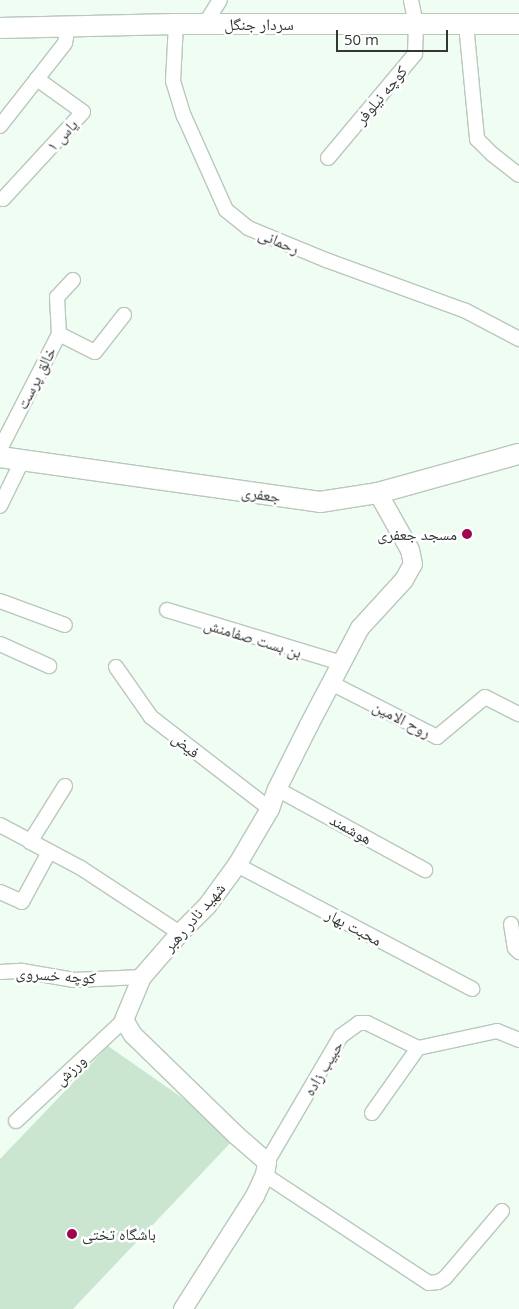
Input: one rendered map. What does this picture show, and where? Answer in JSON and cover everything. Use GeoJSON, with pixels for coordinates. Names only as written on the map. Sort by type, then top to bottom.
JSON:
{"type":"FeatureCollection","features":[{"type":"Feature","properties":{"kind":"main road","name":"سردار جنگل"},"geometry":{"type":"LineString","coordinates":[[0,28],[176,24],[519,24]]}},
{"type":"Feature","properties":{"kind":"main road","name":"جعفری"},"geometry":{"type":"LineString","coordinates":[[0,457],[320,502],[378,493],[519,454]]}},
{"type":"Feature","properties":{"kind":"street"},"geometry":{"type":"LineString","coordinates":[[205,24],[220,0]]}},
{"type":"Feature","properties":{"kind":"street","name":"کوچه نیلوفر"},"geometry":{"type":"LineString","coordinates":[[328,158],[415,54],[416,24],[411,0]]}},
{"type":"Feature","properties":{"kind":"street","name":"رحمانی"},"geometry":{"type":"LineString","coordinates":[[176,24],[173,81],[184,116],[226,210],[248,228],[326,260],[466,311],[519,339]]}},
{"type":"Feature","properties":{"kind":"street"},"geometry":{"type":"LineString","coordinates":[[466,24],[477,139],[492,154],[519,175]]}},
{"type":"Feature","properties":{"kind":"street"},"geometry":{"type":"LineString","coordinates":[[0,126],[65,43],[68,26]]}},
{"type":"Feature","properties":{"kind":"street","name":"یاس ۱"},"geometry":{"type":"LineString","coordinates":[[3,199],[83,112],[37,79]]}},
{"type":"Feature","properties":{"kind":"street"},"geometry":{"type":"LineString","coordinates":[[73,280],[57,297],[59,334],[95,352],[124,315]]}},
{"type":"Feature","properties":{"kind":"street","name":"خالق پرست"},"geometry":{"type":"LineString","coordinates":[[0,449],[59,334]]}},
{"type":"Feature","properties":{"kind":"street"},"geometry":{"type":"LineString","coordinates":[[0,506],[22,461]]}},
{"type":"Feature","properties":{"kind":"street","name":"شهید نادر رهبر"},"geometry":{"type":"LineString","coordinates":[[124,1020],[142,978],[180,933],[207,906],[237,865],[270,809],[277,789],[360,628],[404,580],[413,564],[410,550],[378,493]]}},
{"type":"Feature","properties":{"kind":"street"},"geometry":{"type":"LineString","coordinates":[[0,601],[65,624]]}},
{"type":"Feature","properties":{"kind":"street","name":"بن بست صفامنش"},"geometry":{"type":"LineString","coordinates":[[167,610],[340,664]]}},
{"type":"Feature","properties":{"kind":"street"},"geometry":{"type":"LineString","coordinates":[[0,644],[50,666]]}},
{"type":"Feature","properties":{"kind":"street","name":"فیض"},"geometry":{"type":"LineString","coordinates":[[116,667],[151,717],[270,809]]}},
{"type":"Feature","properties":{"kind":"street","name":"روح الامین"},"geometry":{"type":"LineString","coordinates":[[331,683],[436,737],[485,697],[519,714]]}},
{"type":"Feature","properties":{"kind":"street"},"geometry":{"type":"LineString","coordinates":[[30,842],[64,786]]}},
{"type":"Feature","properties":{"kind":"street","name":"هوشمند"},"geometry":{"type":"LineString","coordinates":[[277,789],[425,870]]}},
{"type":"Feature","properties":{"kind":"street"},"geometry":{"type":"LineString","coordinates":[[0,825],[82,868],[180,933]]}},
{"type":"Feature","properties":{"kind":"street"},"geometry":{"type":"LineString","coordinates":[[0,892],[22,902],[49,852]]}},
{"type":"Feature","properties":{"kind":"street","name":"محبت بهار"},"geometry":{"type":"LineString","coordinates":[[237,865],[472,989]]}},
{"type":"Feature","properties":{"kind":"street"},"geometry":{"type":"LineString","coordinates":[[511,924],[515,948],[519,952]]}},
{"type":"Feature","properties":{"kind":"street","name":"کوچه خسروی"},"geometry":{"type":"LineString","coordinates":[[0,972],[22,971],[74,980],[142,978]]}},
{"type":"Feature","properties":{"kind":"street"},"geometry":{"type":"LineString","coordinates":[[124,1020],[133,1035],[237,1136],[266,1169],[428,1283],[438,1282],[445,1278],[502,1211]]}},
{"type":"Feature","properties":{"kind":"street","name":"ورزش"},"geometry":{"type":"LineString","coordinates":[[16,1121],[124,1020]]}},
{"type":"Feature","properties":{"kind":"street","name":"حبیب زاده"},"geometry":{"type":"LineString","coordinates":[[266,1169],[341,1036],[359,1023],[367,1024],[418,1048]]}},
{"type":"Feature","properties":{"kind":"street"},"geometry":{"type":"LineString","coordinates":[[372,1113],[418,1048],[497,1031],[519,1040]]}},
{"type":"Feature","properties":{"kind":"street"},"geometry":{"type":"LineString","coordinates":[[182,1309],[255,1196],[266,1169]]}},
{"type":"Feature","properties":{"kind":"green space","name":"باشگاه تختی"},"geometry":{"type":"Polygon","coordinates":[[[108,1046],[237,1136],[73,1309],[0,1309],[0,1159],[108,1046]]]}},
{"type":"Feature","properties":{"kind":"place","name":"مسجد جعفری"},"geometry":{"type":"Point","coordinates":[467,534]}},
{"type":"Feature","properties":{"kind":"place","name":"باشگاه تختی"},"geometry":{"type":"Point","coordinates":[72,1234]}}]}
